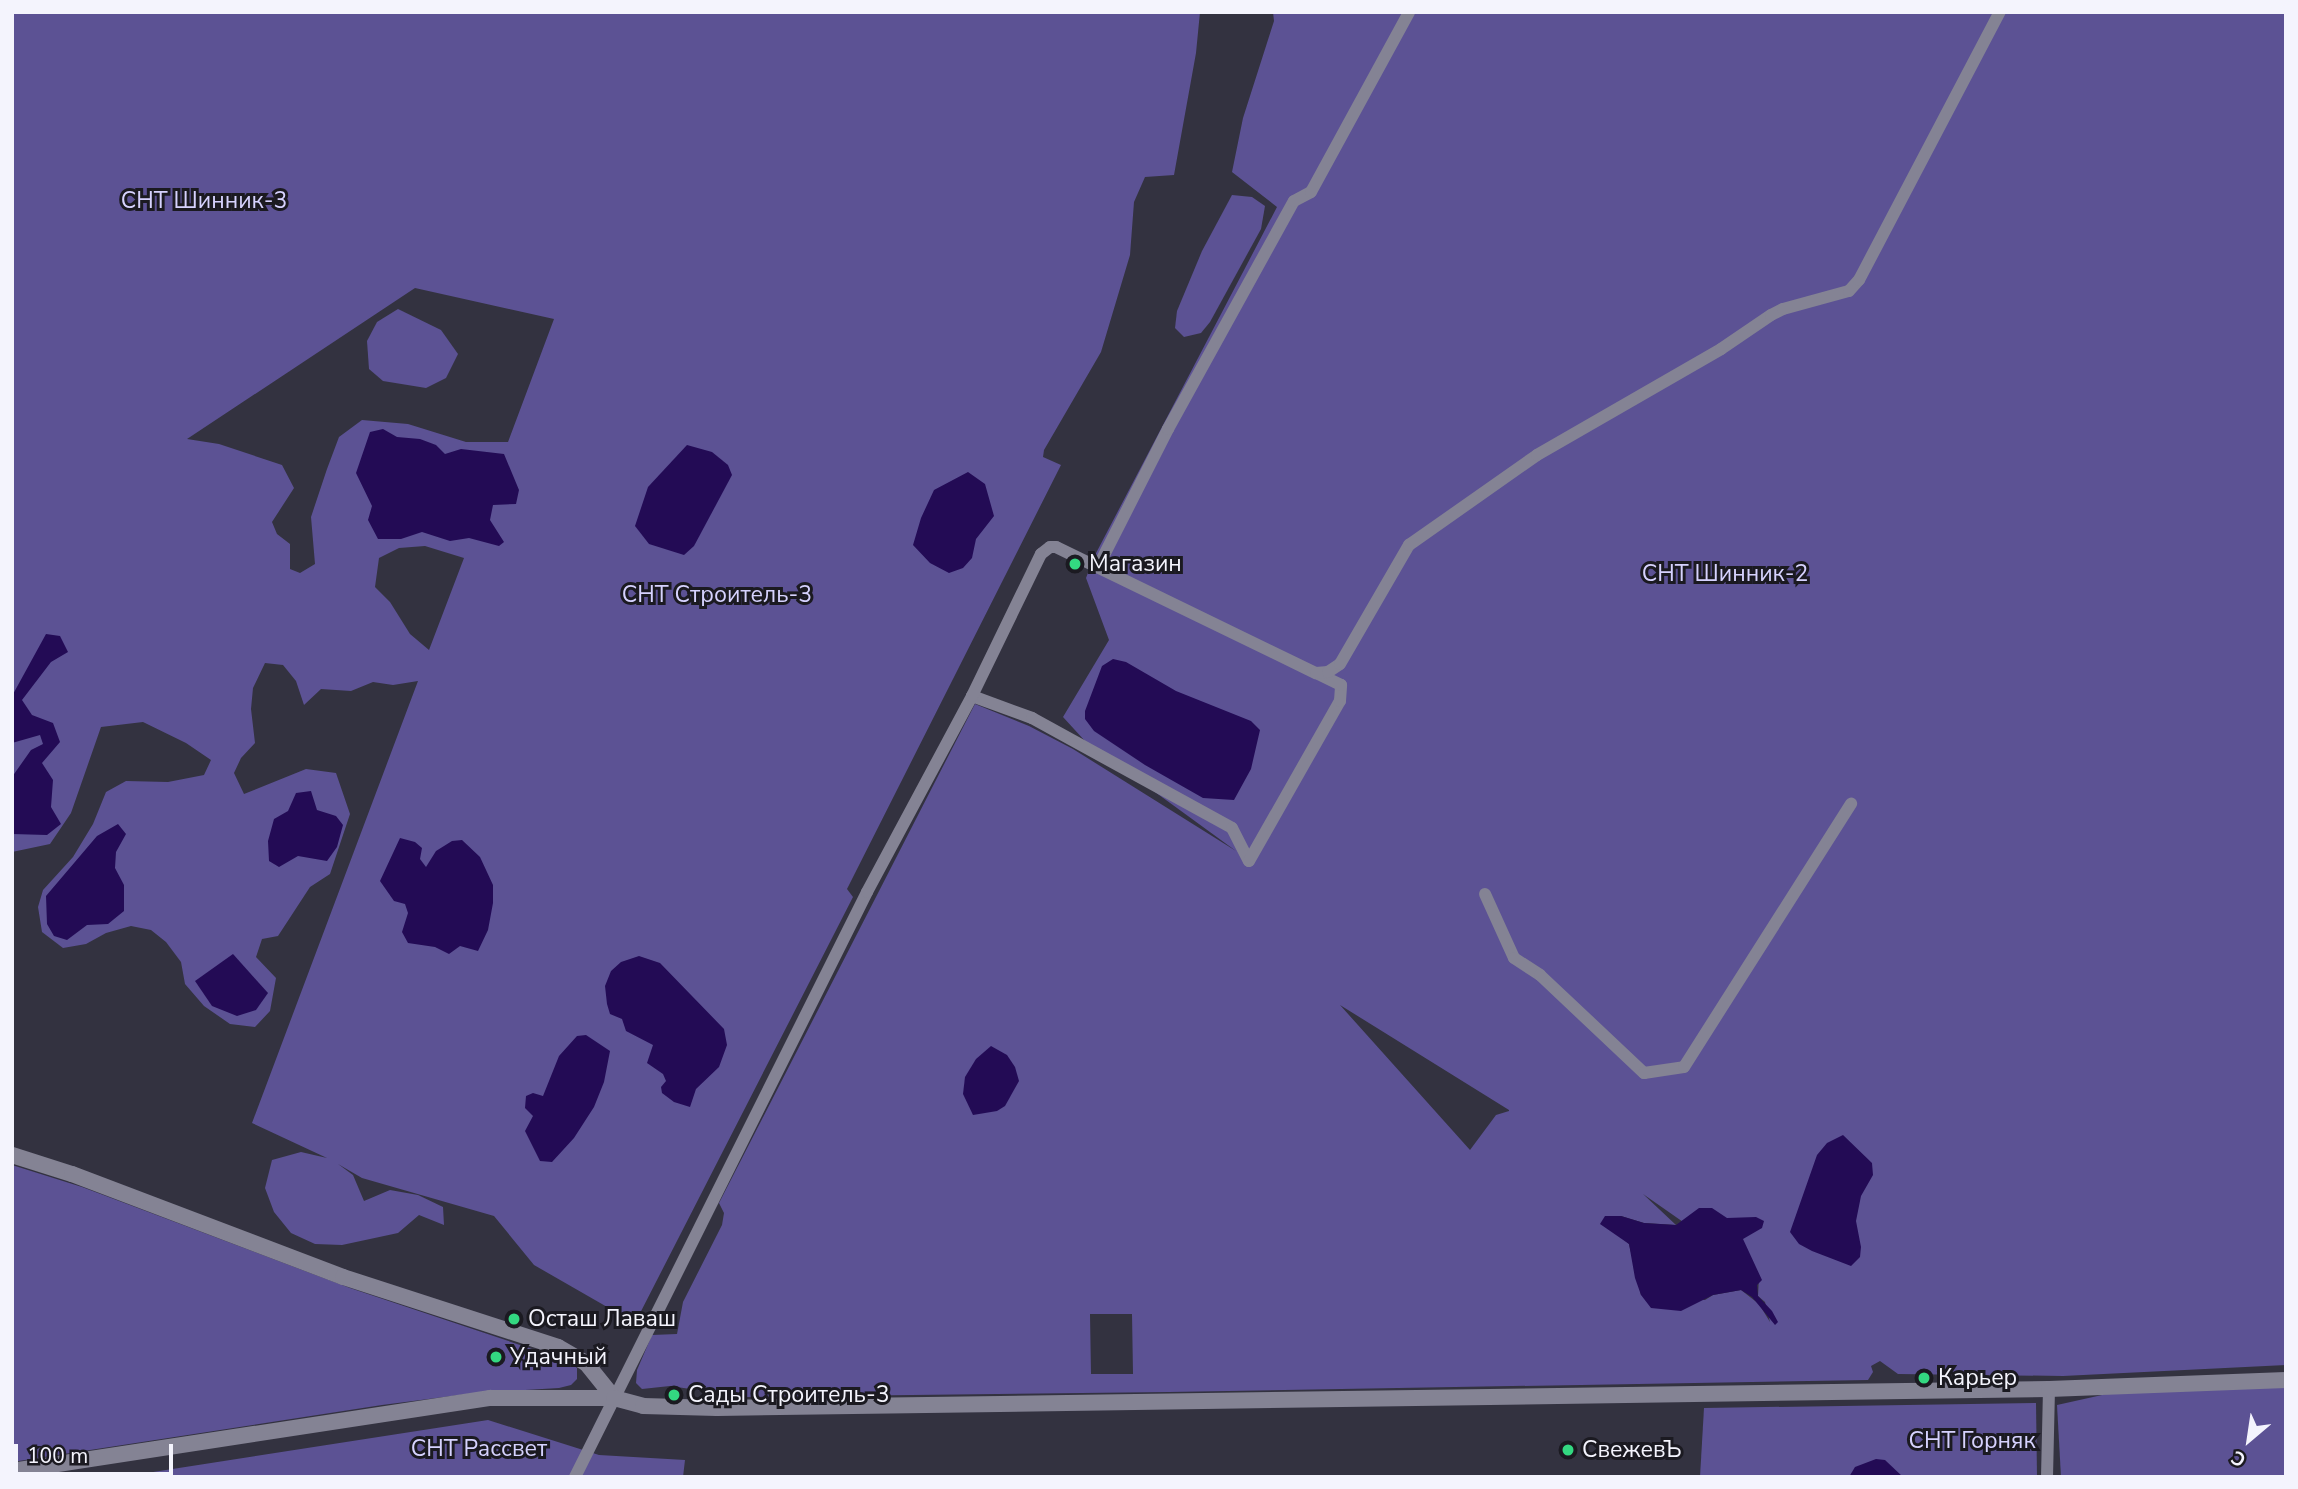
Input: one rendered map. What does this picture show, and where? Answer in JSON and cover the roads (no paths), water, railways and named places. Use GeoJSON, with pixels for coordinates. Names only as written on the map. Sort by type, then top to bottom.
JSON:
{"type":"FeatureCollection","features":[{"type":"Feature","properties":{"kind":"street"},"geometry":{"type":"LineString","coordinates":[[1098,567],[1168,429],[1294,201],[1311,192],[1409,12]]}},
{"type":"Feature","properties":{"kind":"street"},"geometry":{"type":"LineString","coordinates":[[1316,673],[1328,672],[1340,664],[1409,545],[1480,493],[1599,418],[1721,349],[1771,315],[1783,309],[1835,297],[1849,291],[1859,279],[2000,12]]}},
{"type":"Feature","properties":{"kind":"street"},"geometry":{"type":"LineString","coordinates":[[575,1477],[867,892],[972,696],[1041,554],[1050,547],[1056,547],[1341,685],[1340,701],[1249,862],[1231,828],[1032,718],[972,696]]}},
{"type":"Feature","properties":{"kind":"street"},"geometry":{"type":"LineString","coordinates":[[1485,894],[1514,958],[1540,975],[1644,1073],[1684,1067],[1851,804]]}},
{"type":"Feature","properties":{"kind":"street"},"geometry":{"type":"LineString","coordinates":[[12,1155],[72,1174],[343,1277],[558,1347],[586,1363],[614,1398]]}},
{"type":"Feature","properties":{"kind":"street"},"geometry":{"type":"LineString","coordinates":[[12,1471],[490,1398],[614,1398],[643,1406],[717,1408],[2049,1389],[2286,1380]]}},
{"type":"Feature","properties":{"kind":"street"},"geometry":{"type":"LineString","coordinates":[[2047,1477],[2049,1389]]}},
{"type":"Feature","properties":{"kind":"place","name":"Магазин"},"geometry":{"type":"Point","coordinates":[1075,564]}},
{"type":"Feature","properties":{"kind":"place","name":"Осташ Лаваш"},"geometry":{"type":"Point","coordinates":[514,1319]}},
{"type":"Feature","properties":{"kind":"place","name":"Удачный"},"geometry":{"type":"Point","coordinates":[496,1357]}},
{"type":"Feature","properties":{"kind":"place","name":"Карьер"},"geometry":{"type":"Point","coordinates":[1924,1378]}},
{"type":"Feature","properties":{"kind":"place","name":"Сады Строитель-3"},"geometry":{"type":"Point","coordinates":[674,1395]}},
{"type":"Feature","properties":{"kind":"place","name":"СвежевЪ"},"geometry":{"type":"Point","coordinates":[1568,1450]}},
{"type":"Feature","properties":{"kind":"park label","name":"СНТ Шинник-3"},"geometry":{"type":"Point","coordinates":[204,201]}},
{"type":"Feature","properties":{"kind":"park label","name":"СНТ Шинник-2"},"geometry":{"type":"Point","coordinates":[1725,574]}},
{"type":"Feature","properties":{"kind":"park label","name":"СНТ Строитель-3"},"geometry":{"type":"Point","coordinates":[717,595]}},
{"type":"Feature","properties":{"kind":"park label","name":"СНТ Горняк"},"geometry":{"type":"Point","coordinates":[1972,1441]}},
{"type":"Feature","properties":{"kind":"park label","name":"СНТ Рассвет"},"geometry":{"type":"Point","coordinates":[479,1449]}}]}
